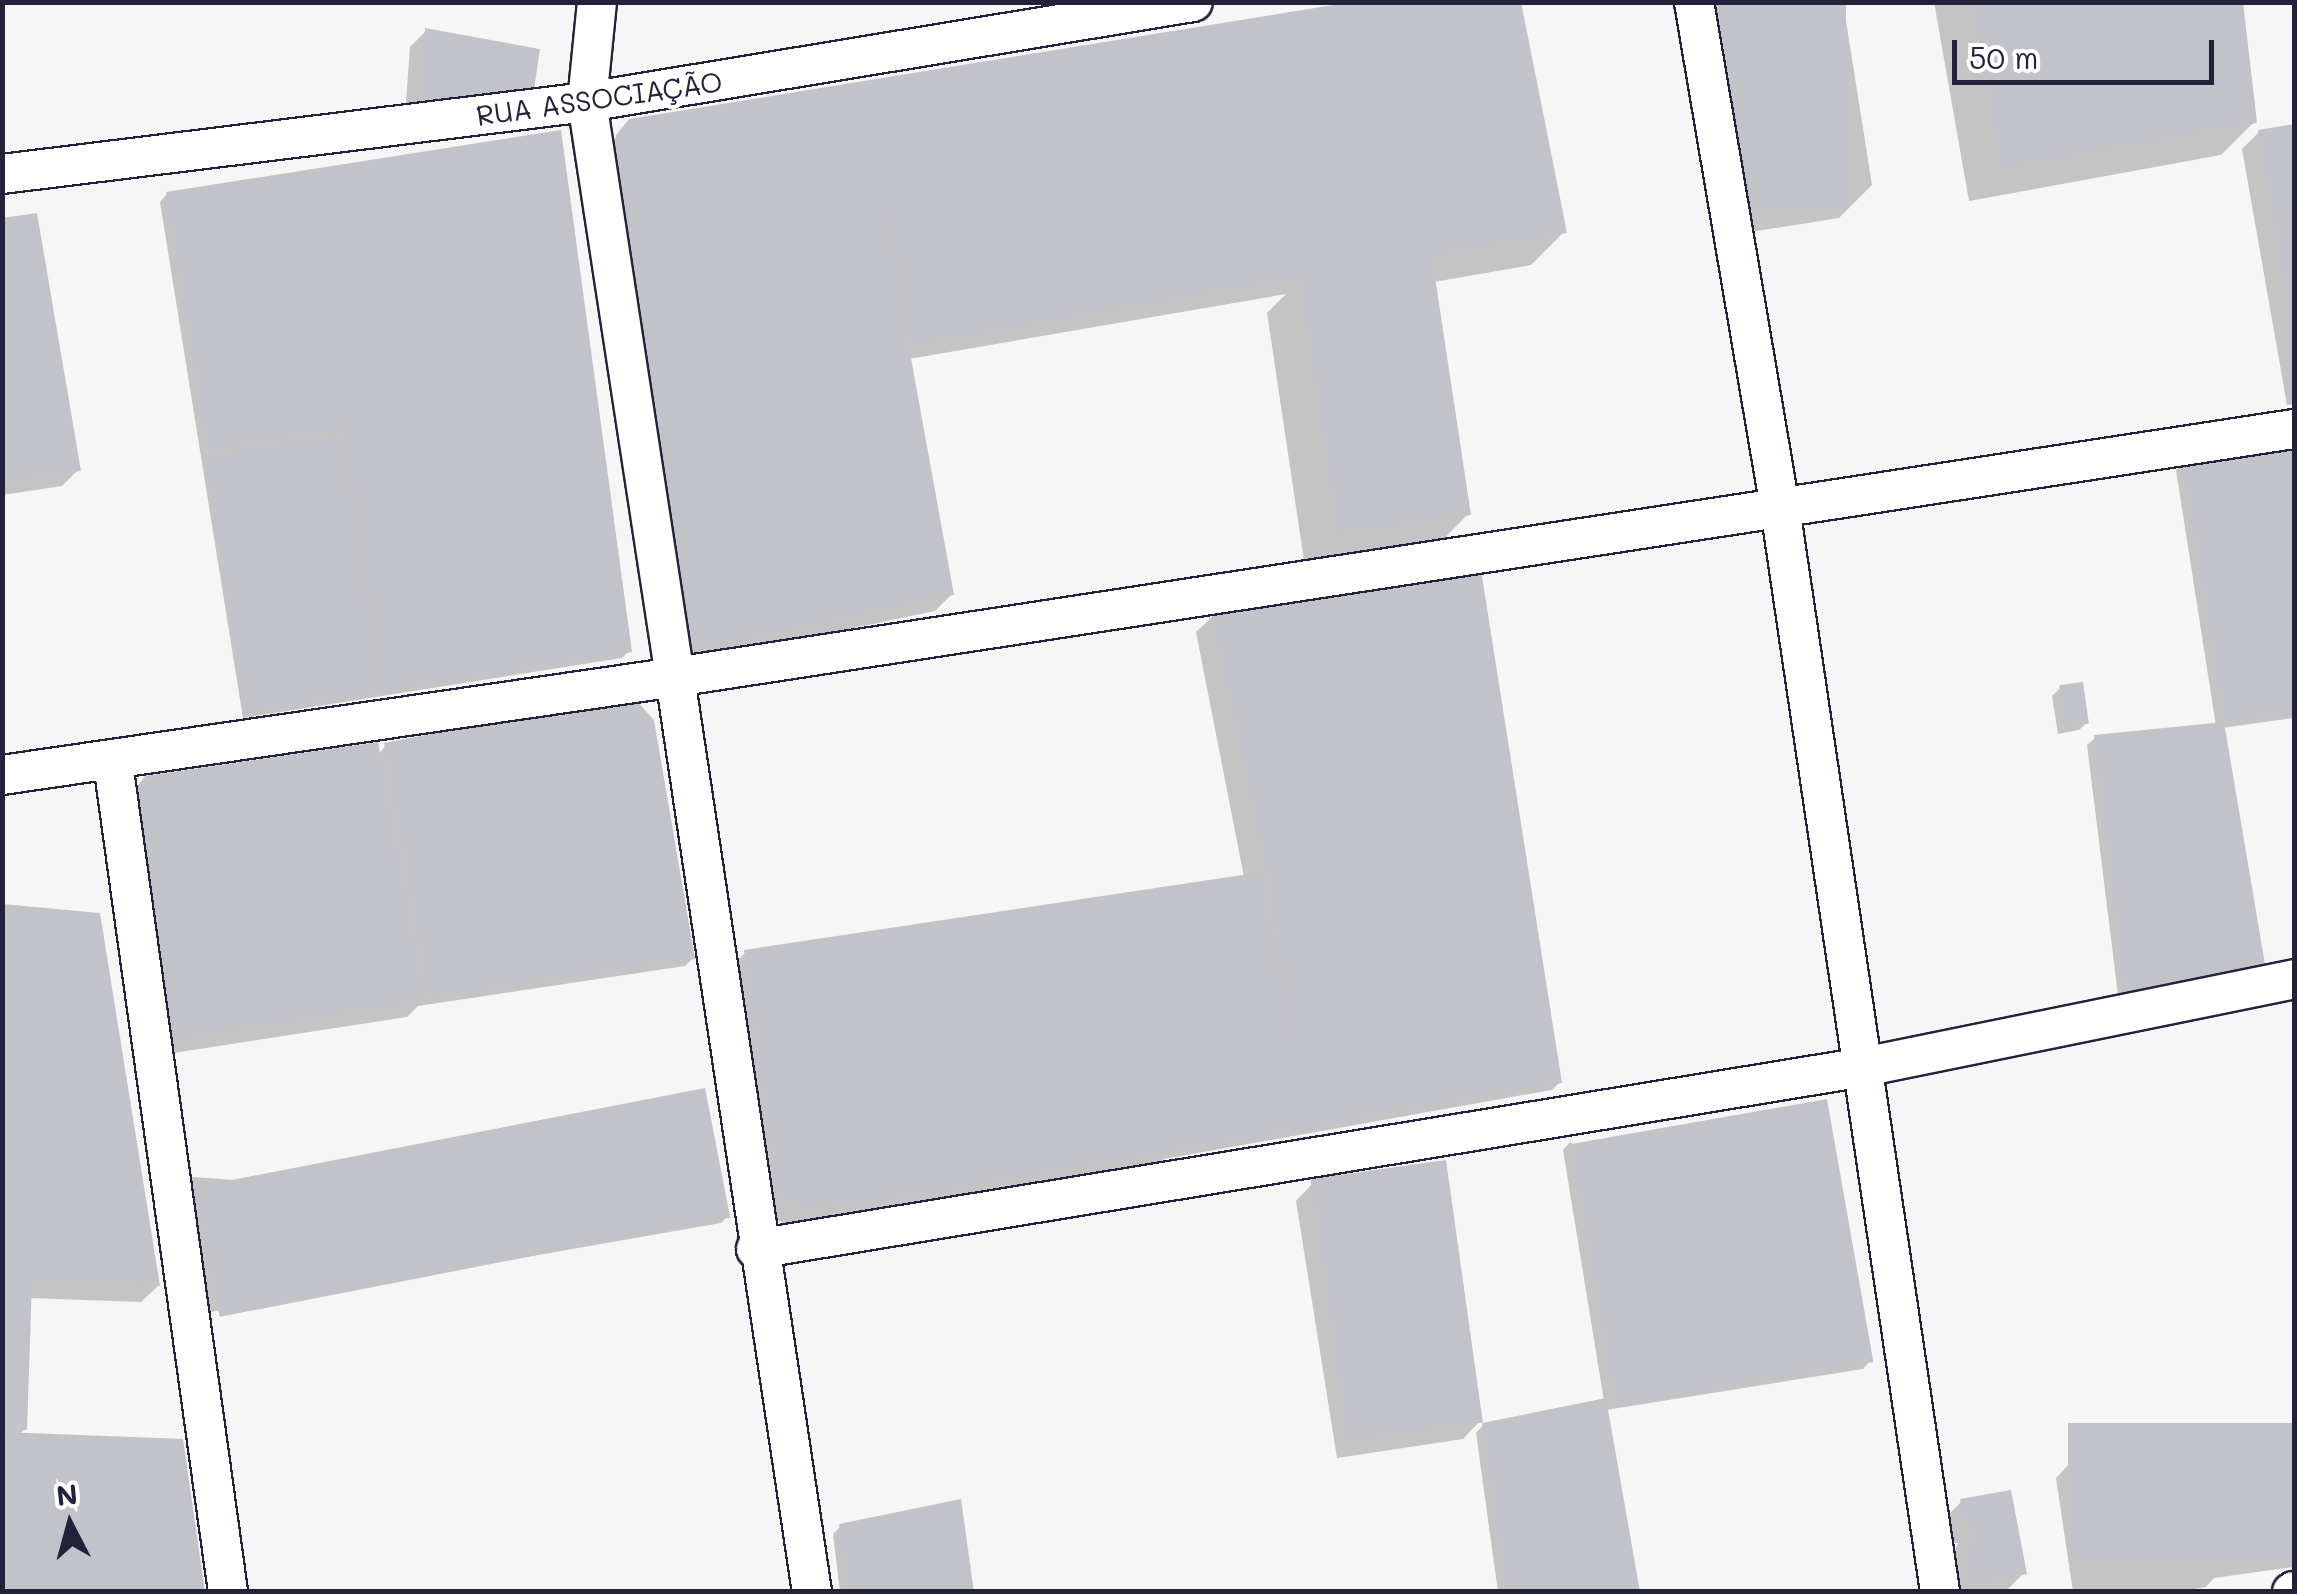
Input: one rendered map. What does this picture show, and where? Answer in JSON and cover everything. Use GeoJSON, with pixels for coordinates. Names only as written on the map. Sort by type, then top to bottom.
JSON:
{"type":"FeatureCollection","features":[{"type":"Feature","properties":{"kind":"street"},"geometry":{"type":"LineString","coordinates":[[598,2],[587,102],[676,676],[756,1248],[812,1592]]}},
{"type":"Feature","properties":{"kind":"street","name":"RUA ASSOCIAÇÃO"},"geometry":{"type":"LineString","coordinates":[[2,174],[587,102],[1076,12],[1192,2]]}},
{"type":"Feature","properties":{"kind":"street"},"geometry":{"type":"LineString","coordinates":[[1694,2],[1780,508],[1858,1068],[1940,1592]]}},
{"type":"Feature","properties":{"kind":"street"},"geometry":{"type":"LineString","coordinates":[[2,775],[113,763],[2294,429]]}},
{"type":"Feature","properties":{"kind":"street"},"geometry":{"type":"LineString","coordinates":[[113,763],[228,1592]]}},
{"type":"Feature","properties":{"kind":"street"},"geometry":{"type":"LineString","coordinates":[[756,1248],[1858,1068],[2294,979]]}},
{"type":"Feature","properties":{"kind":"building"},"geometry":{"type":"Polygon","coordinates":[[[1352,2],[1521,2],[1567,233],[1432,257],[1471,515],[1337,535],[1299,278],[909,347],[954,595],[709,647],[688,629],[635,387],[651,384],[616,135],[629,119],[1352,2]],[[887,196],[906,348],[909,347],[887,196]]]}},
{"type":"Feature","properties":{"kind":"building"},"geometry":{"type":"Polygon","coordinates":[[[1710,2],[1846,2],[1846,210],[1710,210],[1710,2]]]}},
{"type":"Feature","properties":{"kind":"building"},"geometry":{"type":"Polygon","coordinates":[[[1972,2],[2243,2],[2257,123],[2001,170],[1972,2]]]}},
{"type":"Feature","properties":{"kind":"building"},"geometry":{"type":"Polygon","coordinates":[[[425,28],[540,49],[534,89],[420,101],[425,28]]]}},
{"type":"Feature","properties":{"kind":"building"},"geometry":{"type":"Polygon","coordinates":[[[2294,124],[2294,332],[2292,333],[2258,130],[2294,124]]]}},
{"type":"Feature","properties":{"kind":"building"},"geometry":{"type":"Polygon","coordinates":[[[561,130],[632,652],[383,691],[343,430],[207,450],[166,192],[561,130]]]}},
{"type":"Feature","properties":{"kind":"building"},"geometry":{"type":"Polygon","coordinates":[[[37,213],[81,471],[2,482],[2,218],[37,213]]]}},
{"type":"Feature","properties":{"kind":"building"},"geometry":{"type":"Polygon","coordinates":[[[341,433],[382,691],[246,712],[205,455],[341,433]]]}},
{"type":"Feature","properties":{"kind":"building"},"geometry":{"type":"Polygon","coordinates":[[[2294,439],[2294,713],[2224,722],[2182,460],[2294,439]]]}},
{"type":"Feature","properties":{"kind":"building"},"geometry":{"type":"Polygon","coordinates":[[[1481,570],[1562,1083],[911,1196],[804,1209],[778,1196],[744,950],[1262,872],[1292,1050],[1266,872],[1211,613],[1481,570]]]}},
{"type":"Feature","properties":{"kind":"building"},"geometry":{"type":"Polygon","coordinates":[[[2083,682],[2089,724],[2065,727],[2059,685],[2083,682]]]}},
{"type":"Feature","properties":{"kind":"building"},"geometry":{"type":"Polygon","coordinates":[[[632,696],[654,720],[695,959],[428,999],[384,743],[632,696]]]}},
{"type":"Feature","properties":{"kind":"building"},"geometry":{"type":"Polygon","coordinates":[[[2224,722],[2267,976],[2198,988],[2187,978],[2181,988],[2125,997],[2094,735],[2224,722]]]}},
{"type":"Feature","properties":{"kind":"building"},"geometry":{"type":"Polygon","coordinates":[[[378,742],[426,1001],[170,1041],[128,800],[145,776],[378,742]]]}},
{"type":"Feature","properties":{"kind":"building"},"geometry":{"type":"Polygon","coordinates":[[[2,904],[100,913],[160,1286],[32,1282],[27,1430],[2,1429],[2,904]]]}},
{"type":"Feature","properties":{"kind":"building"},"geometry":{"type":"Polygon","coordinates":[[[705,1088],[730,1218],[220,1317],[195,1187],[705,1088]]]}},
{"type":"Feature","properties":{"kind":"building"},"geometry":{"type":"Polygon","coordinates":[[[1827,1099],[1873,1362],[1616,1407],[1570,1144],[1827,1099]]]}},
{"type":"Feature","properties":{"kind":"building"},"geometry":{"type":"Polygon","coordinates":[[[1446,1160],[1483,1422],[1347,1441],[1310,1179],[1446,1160]]]}},
{"type":"Feature","properties":{"kind":"building"},"geometry":{"type":"Polygon","coordinates":[[[1606,1398],[1640,1592],[1506,1592],[1482,1423],[1606,1398]]]}},
{"type":"Feature","properties":{"kind":"building"},"geometry":{"type":"Polygon","coordinates":[[[2068,1423],[2294,1423],[2294,1562],[2068,1562],[2068,1423]]]}},
{"type":"Feature","properties":{"kind":"building"},"geometry":{"type":"Polygon","coordinates":[[[2,1432],[183,1439],[205,1592],[2,1591],[2,1432]]]}},
{"type":"Feature","properties":{"kind":"building"},"geometry":{"type":"Polygon","coordinates":[[[2011,1490],[2027,1574],[1971,1585],[1966,1541],[1973,1540],[1973,1528],[1965,1528],[1960,1499],[2011,1490]]]}},
{"type":"Feature","properties":{"kind":"building"},"geometry":{"type":"Polygon","coordinates":[[[961,1499],[974,1592],[848,1592],[839,1524],[961,1499]]]}}]}
